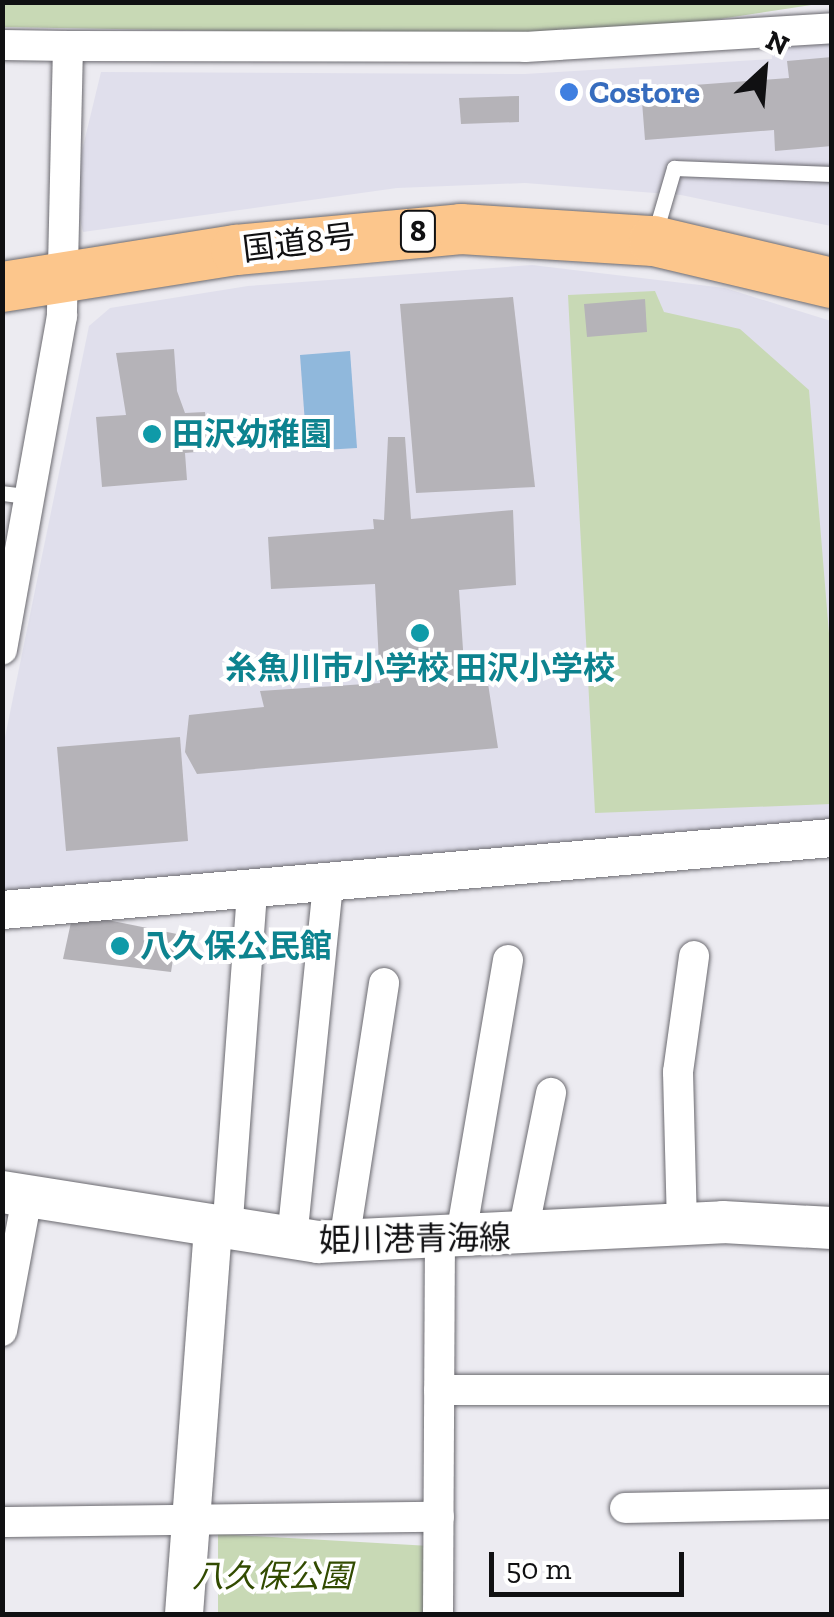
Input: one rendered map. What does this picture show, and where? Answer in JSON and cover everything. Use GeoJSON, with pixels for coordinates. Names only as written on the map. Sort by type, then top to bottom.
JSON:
{"type":"FeatureCollection","features":[{"type":"Feature","properties":{"kind":"highway","name":"国道8号"},"geometry":{"type":"LineString","coordinates":[[2,287],[406,231],[559,230],[654,241],[832,283]]}},
{"type":"Feature","properties":{"kind":"main road","name":"姫川港青海線"},"geometry":{"type":"LineString","coordinates":[[14,1194],[220,1232],[344,1242],[450,1241],[682,1225],[832,1228]]}},
{"type":"Feature","properties":{"kind":"street"},"geometry":{"type":"LineString","coordinates":[[2,45],[525,47],[832,28]]}},
{"type":"Feature","properties":{"kind":"street"},"geometry":{"type":"LineString","coordinates":[[4,636],[15,494],[64,278],[68,46]]}},
{"type":"Feature","properties":{"kind":"street"},"geometry":{"type":"LineString","coordinates":[[2,910],[832,838]]}},
{"type":"Feature","properties":{"kind":"street"},"geometry":{"type":"LineString","coordinates":[[292,1239],[328,883]]}},
{"type":"Feature","properties":{"kind":"street"},"geometry":{"type":"LineString","coordinates":[[184,1614],[252,890]]}},
{"type":"Feature","properties":{"kind":"street"},"geometry":{"type":"LineString","coordinates":[[682,1225],[678,1072],[694,956]]}},
{"type":"Feature","properties":{"kind":"street"},"geometry":{"type":"LineString","coordinates":[[438,1614],[439,1390],[450,1241],[508,960]]}},
{"type":"Feature","properties":{"kind":"street"},"geometry":{"type":"LineString","coordinates":[[344,1242],[384,983]]}},
{"type":"Feature","properties":{"kind":"street"},"geometry":{"type":"LineString","coordinates":[[522,1237],[551,1093]]}},
{"type":"Feature","properties":{"kind":"street"},"geometry":{"type":"LineString","coordinates":[[2,1331],[14,1194]]}},
{"type":"Feature","properties":{"kind":"street"},"geometry":{"type":"LineString","coordinates":[[439,1390],[832,1390]]}},
{"type":"Feature","properties":{"kind":"street"},"geometry":{"type":"LineString","coordinates":[[625,1508],[832,1504]]}},
{"type":"Feature","properties":{"kind":"street"},"geometry":{"type":"LineString","coordinates":[[2,1522],[439,1517]]}},
{"type":"Feature","properties":{"kind":"lane"},"geometry":{"type":"LineString","coordinates":[[654,241],[674,168],[832,174]]}},
{"type":"Feature","properties":{"kind":"shaded area"},"geometry":{"type":"Polygon","coordinates":[[[831,38],[831,226],[681,195],[525,183],[397,188],[83,232],[73,188],[101,72],[525,74],[772,59],[771,43],[831,38]]]}},
{"type":"Feature","properties":{"kind":"shaded area"},"geometry":{"type":"Polygon","coordinates":[[[532,265],[725,288],[831,321],[831,827],[3,894],[3,747],[89,326],[110,308],[248,286],[532,265]]]}},
{"type":"Feature","properties":{"kind":"green space"},"geometry":{"type":"Polygon","coordinates":[[[831,2],[654,29],[503,36],[3,27],[2,3],[831,2]]]}},
{"type":"Feature","properties":{"kind":"green space"},"geometry":{"type":"Polygon","coordinates":[[[655,291],[664,312],[740,329],[809,390],[831,658],[831,804],[595,813],[568,295],[655,291]]]}},
{"type":"Feature","properties":{"kind":"green space","name":"八久保公園"},"geometry":{"type":"Polygon","coordinates":[[[218,1534],[430,1546],[428,1614],[218,1614],[218,1534]]]}},
{"type":"Feature","properties":{"kind":"water"},"geometry":{"type":"Polygon","coordinates":[[[350,351],[357,448],[307,451],[300,355],[350,351]]]}},
{"type":"Feature","properties":{"kind":"building"},"geometry":{"type":"Polygon","coordinates":[[[832,57],[832,146],[775,151],[774,130],[645,140],[641,89],[789,78],[787,61],[832,57]]]}},
{"type":"Feature","properties":{"kind":"building"},"geometry":{"type":"Polygon","coordinates":[[[519,96],[519,122],[461,124],[459,98],[519,96]]]}},
{"type":"Feature","properties":{"kind":"building"},"geometry":{"type":"Polygon","coordinates":[[[513,297],[535,487],[416,493],[400,304],[513,297]]]}},
{"type":"Feature","properties":{"kind":"building"},"geometry":{"type":"Polygon","coordinates":[[[645,299],[647,332],[587,337],[584,304],[645,299]]]}},
{"type":"Feature","properties":{"kind":"building","name":"田沢幼稚園"},"geometry":{"type":"Polygon","coordinates":[[[174,349],[177,391],[185,413],[205,412],[208,451],[185,453],[187,480],[102,487],[96,417],[126,415],[116,353],[174,349]]]}},
{"type":"Feature","properties":{"kind":"building","name":"糸魚川市小学校 田沢小学校"},"geometry":{"type":"Polygon","coordinates":[[[388,437],[405,437],[411,519],[513,510],[516,585],[459,590],[465,679],[487,677],[498,748],[197,774],[185,752],[189,715],[264,707],[260,691],[380,683],[375,584],[271,589],[268,537],[374,529],[373,519],[384,520],[388,437]]]}},
{"type":"Feature","properties":{"kind":"building"},"geometry":{"type":"Polygon","coordinates":[[[180,737],[188,841],[66,851],[57,747],[180,737]]]}},
{"type":"Feature","properties":{"kind":"building","name":"八久保公民館"},"geometry":{"type":"Polygon","coordinates":[[[73,913],[177,934],[171,972],[63,959],[73,913]]]}},
{"type":"Feature","properties":{"kind":"place","name":"Costore"},"geometry":{"type":"Point","coordinates":[569,92]}},
{"type":"Feature","properties":{"kind":"place","name":"田沢幼稚園"},"geometry":{"type":"Point","coordinates":[152,434]}},
{"type":"Feature","properties":{"kind":"place","name":"糸魚川市小学校 田沢小学校"},"geometry":{"type":"Point","coordinates":[420,633]}},
{"type":"Feature","properties":{"kind":"place","name":"八久保公民館"},"geometry":{"type":"Point","coordinates":[120,946]}}]}
